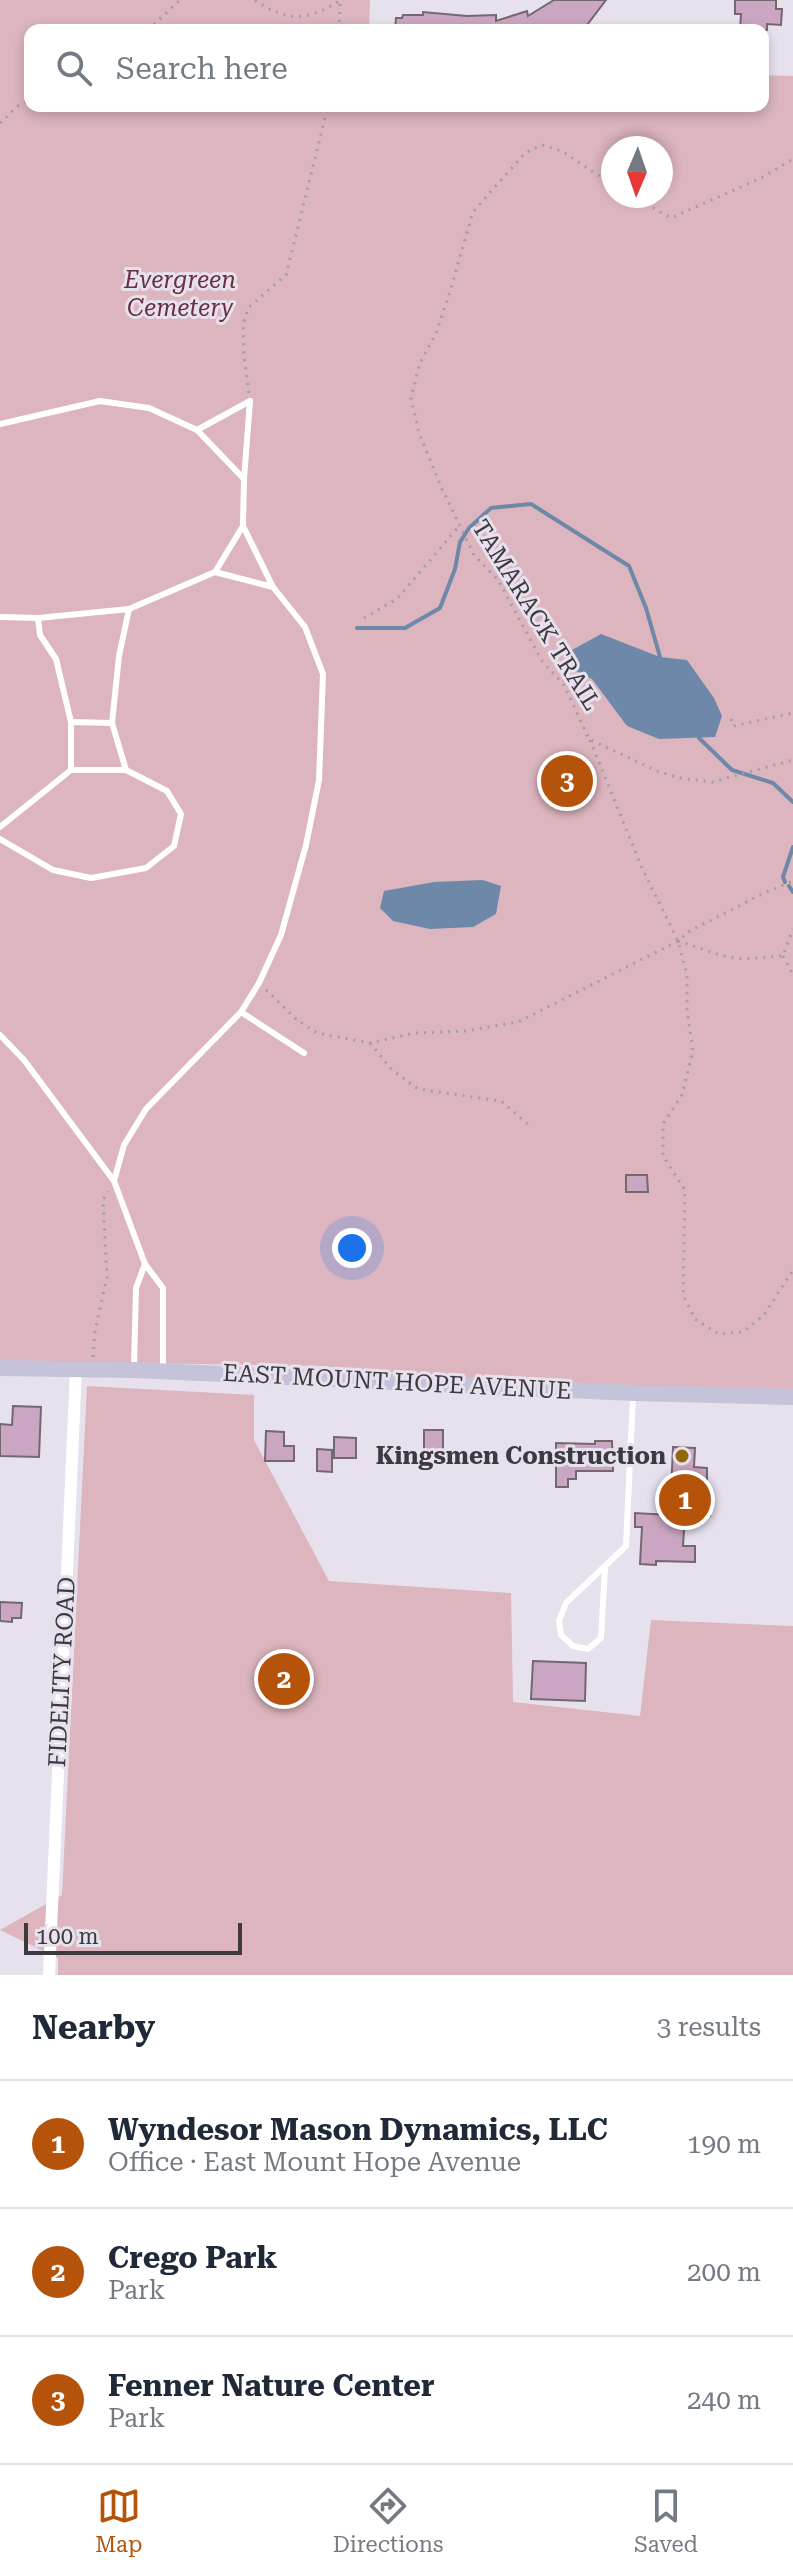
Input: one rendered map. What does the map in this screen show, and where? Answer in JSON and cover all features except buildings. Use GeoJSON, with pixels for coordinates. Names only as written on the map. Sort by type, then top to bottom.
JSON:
{"type":"FeatureCollection","features":[{"type":"Feature","properties":{"kind":"street","name":"EAST MOUNT HOPE AVENUE"},"geometry":{"type":"LineString","coordinates":[[0,1368],[163,1371],[634,1393],[793,1397]]}},
{"type":"Feature","properties":{"kind":"street","name":"FIDELITY ROAD"},"geometry":{"type":"LineString","coordinates":[[49,1975],[76,1369]]}},
{"type":"Feature","properties":{"kind":"lane"},"geometry":{"type":"LineString","coordinates":[[0,424],[100,401],[149,408],[197,430],[244,479]]}},
{"type":"Feature","properties":{"kind":"lane"},"geometry":{"type":"LineString","coordinates":[[197,430],[250,401]]}},
{"type":"Feature","properties":{"kind":"lane"},"geometry":{"type":"LineString","coordinates":[[114,1181],[124,1145],[146,1109],[241,1012],[259,983],[281,935],[306,845],[319,780],[323,674],[305,627],[273,587],[243,526],[250,401]]}},
{"type":"Feature","properties":{"kind":"lane"},"geometry":{"type":"LineString","coordinates":[[0,617],[38,618],[129,609],[215,572],[243,526]]}},
{"type":"Feature","properties":{"kind":"lane"},"geometry":{"type":"LineString","coordinates":[[215,572],[273,587]]}},
{"type":"Feature","properties":{"kind":"lane"},"geometry":{"type":"LineString","coordinates":[[126,770],[112,723],[119,656],[129,609]]}},
{"type":"Feature","properties":{"kind":"lane"},"geometry":{"type":"LineString","coordinates":[[38,618],[40,635],[56,659],[71,722],[71,770]]}},
{"type":"Feature","properties":{"kind":"lane"},"geometry":{"type":"LineString","coordinates":[[71,722],[112,723]]}},
{"type":"Feature","properties":{"kind":"lane"},"geometry":{"type":"LineString","coordinates":[[0,827],[71,770],[126,770],[167,791],[181,814],[174,846],[146,868],[91,878],[53,870],[0,839]]}},
{"type":"Feature","properties":{"kind":"lane"},"geometry":{"type":"LineString","coordinates":[[241,1012],[304,1053]]}},
{"type":"Feature","properties":{"kind":"lane"},"geometry":{"type":"LineString","coordinates":[[0,1035],[24,1060],[114,1181],[145,1264],[163,1288],[163,1371]]}},
{"type":"Feature","properties":{"kind":"lane"},"geometry":{"type":"LineString","coordinates":[[134,1370],[136,1288],[145,1264]]}},
{"type":"Feature","properties":{"kind":"lane"},"geometry":{"type":"LineString","coordinates":[[605,1568],[601,1638],[588,1649],[573,1646],[561,1635],[559,1621],[566,1603],[626,1546],[634,1393]]}},
{"type":"Feature","properties":{"kind":"path"},"geometry":{"type":"LineString","coordinates":[[154,24],[180,0]]}},
{"type":"Feature","properties":{"kind":"path"},"geometry":{"type":"LineString","coordinates":[[255,0],[288,16],[305,17],[320,14],[341,0]]}},
{"type":"Feature","properties":{"kind":"path"},"geometry":{"type":"LineString","coordinates":[[339,24],[341,0]]}},
{"type":"Feature","properties":{"kind":"path"},"geometry":{"type":"LineString","coordinates":[[0,123],[24,103]]}},
{"type":"Feature","properties":{"kind":"path"},"geometry":{"type":"LineString","coordinates":[[250,401],[243,324],[249,307],[286,275],[327,112]]}},
{"type":"Feature","properties":{"kind":"path","name":"TAMARACK TRAIL"},"geometry":{"type":"LineString","coordinates":[[601,177],[562,151],[542,145],[525,153],[473,212],[441,320],[420,363],[411,398],[419,433],[474,555],[498,580],[542,661],[564,685],[589,739],[657,771],[712,782],[793,760]]}},
{"type":"Feature","properties":{"kind":"path"},"geometry":{"type":"LineString","coordinates":[[653,208],[671,218],[761,178],[793,159]]}},
{"type":"Feature","properties":{"kind":"path"},"geometry":{"type":"LineString","coordinates":[[364,618],[397,599],[460,525]]}},
{"type":"Feature","properties":{"kind":"path"},"geometry":{"type":"LineString","coordinates":[[731,719],[733,726],[793,713]]}},
{"type":"Feature","properties":{"kind":"path"},"geometry":{"type":"LineString","coordinates":[[589,739],[642,868],[678,941],[687,975],[687,1010],[693,1051],[682,1095],[663,1124],[663,1156],[685,1190],[683,1295],[695,1319],[719,1334],[743,1332],[764,1315],[793,1270]]}},
{"type":"Feature","properties":{"kind":"path"},"geometry":{"type":"LineString","coordinates":[[259,983],[296,1019],[317,1033],[370,1043],[415,1033],[466,1031],[518,1022],[678,941],[688,932],[764,893],[793,881]]}},
{"type":"Feature","properties":{"kind":"path"},"geometry":{"type":"LineString","coordinates":[[793,929],[783,956],[793,975]]}},
{"type":"Feature","properties":{"kind":"path"},"geometry":{"type":"LineString","coordinates":[[678,941],[742,959],[783,956]]}},
{"type":"Feature","properties":{"kind":"path"},"geometry":{"type":"LineString","coordinates":[[370,1043],[392,1070],[418,1089],[501,1101],[529,1125]]}},
{"type":"Feature","properties":{"kind":"path"},"geometry":{"type":"LineString","coordinates":[[94,1355],[95,1331],[107,1277],[103,1200],[114,1181]]}},
{"type":"Feature","properties":{"kind":"green space","name":"Evergreen Cemetery"},"geometry":{"type":"Polygon","coordinates":[[[0,0],[370,0],[369,24],[24,24],[24,112],[769,112],[769,75],[793,76],[793,1397],[634,1393],[318,1366],[0,1361],[0,0]]]}},
{"type":"Feature","properties":{"kind":"green space"},"geometry":{"type":"Polygon","coordinates":[[[87,1386],[254,1395],[254,1440],[329,1581],[511,1593],[513,1702],[640,1716],[651,1620],[793,1626],[793,1975],[58,1975],[58,1958],[0,1930],[62,1895],[87,1386]]]}},
{"type":"Feature","properties":{"kind":"water"},"geometry":{"type":"Polygon","coordinates":[[[601,634],[660,657],[687,660],[714,698],[722,716],[715,737],[659,739],[627,726],[592,679],[572,669],[572,650],[601,634]]]}},
{"type":"Feature","properties":{"kind":"water"},"geometry":{"type":"Polygon","coordinates":[[[483,880],[501,886],[496,914],[473,927],[430,929],[393,921],[380,908],[384,891],[434,882],[483,880]]]}},
{"type":"Feature","properties":{"kind":"waterway"},"geometry":{"type":"LineString","coordinates":[[357,628],[405,628],[440,608],[455,569],[460,542],[469,528],[491,508],[531,504],[629,566],[646,608],[660,657]]}},
{"type":"Feature","properties":{"kind":"waterway"},"geometry":{"type":"LineString","coordinates":[[699,738],[732,770],[773,783],[793,802]]}},
{"type":"Feature","properties":{"kind":"waterway"},"geometry":{"type":"LineString","coordinates":[[785,882],[783,877],[793,847]]}},
{"type":"Feature","properties":{"kind":"waterway"},"geometry":{"type":"LineString","coordinates":[[789,886],[793,892]]}},
{"type":"Feature","properties":{"kind":"place","name":"Fenner Nature Center"},"geometry":{"type":"Point","coordinates":[567,781]}},
{"type":"Feature","properties":{"kind":"place","name":"Kingsmen Construction"},"geometry":{"type":"Point","coordinates":[682,1456]}},
{"type":"Feature","properties":{"kind":"place","name":"Wyndesor Mason Dynamics, LLC"},"geometry":{"type":"Point","coordinates":[685,1500]}},
{"type":"Feature","properties":{"kind":"place","name":"Crego Park"},"geometry":{"type":"Point","coordinates":[284,1679]}}]}
